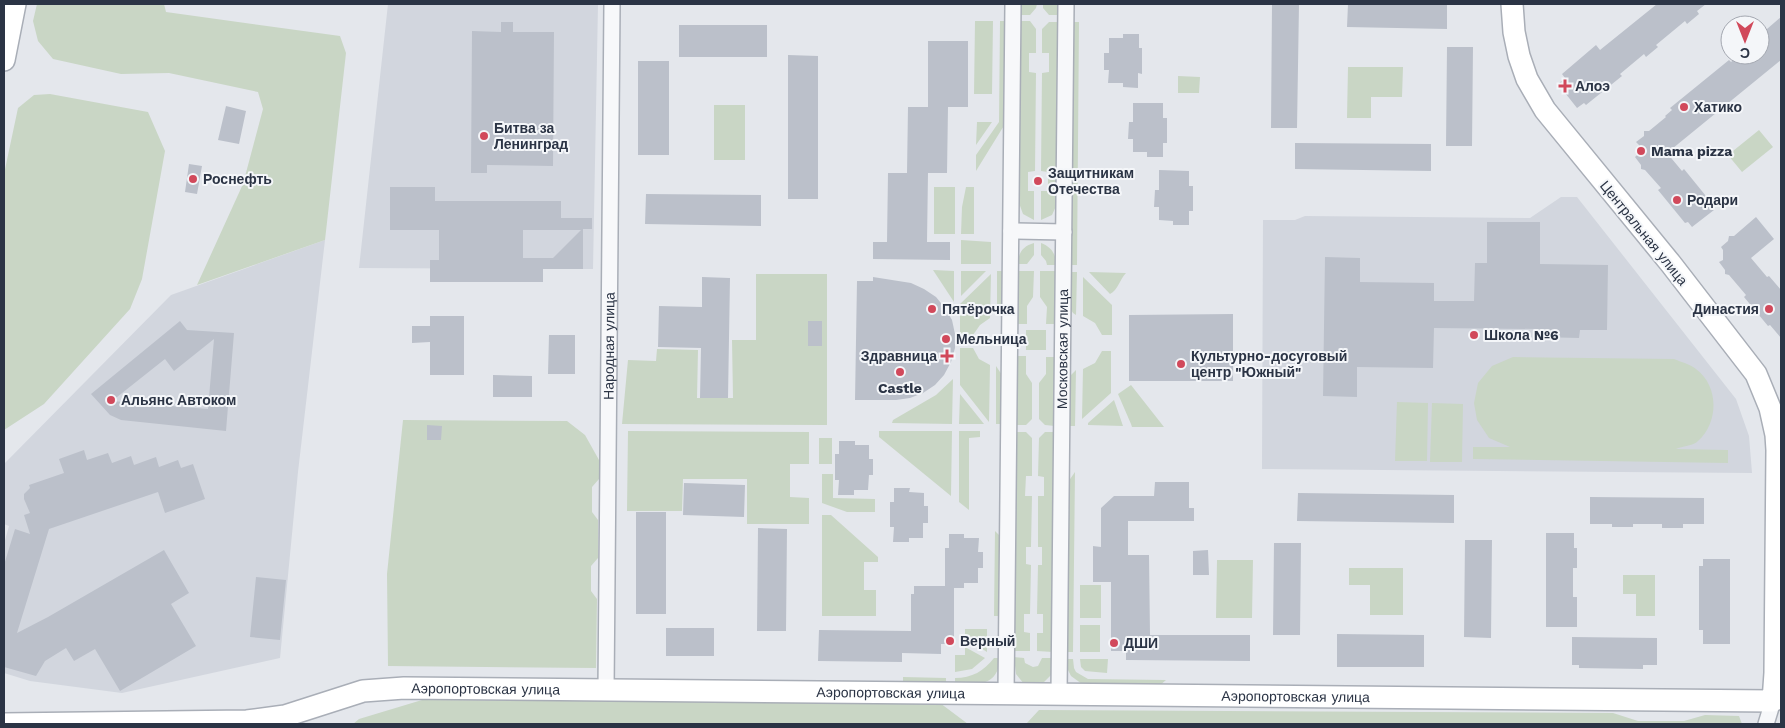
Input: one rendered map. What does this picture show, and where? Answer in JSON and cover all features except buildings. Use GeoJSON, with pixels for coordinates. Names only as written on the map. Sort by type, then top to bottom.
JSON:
{"type":"FeatureCollection","features":[{"type":"Feature","properties":{"kind":"street"},"geometry":{"type":"LineString","coordinates":[[4,60],[15,4]]}},
{"type":"Feature","properties":{"kind":"street","name":"Народная улица"},"geometry":{"type":"LineString","coordinates":[[606,690],[612,4]]}},
{"type":"Feature","properties":{"kind":"street"},"geometry":{"type":"LineString","coordinates":[[1006,694],[1013,4]]}},
{"type":"Feature","properties":{"kind":"street","name":"Московская улица"},"geometry":{"type":"LineString","coordinates":[[1059,694],[1066,4]]}},
{"type":"Feature","properties":{"kind":"street","name":"Центральная улица"},"geometry":{"type":"LineString","coordinates":[[1512,4],[1514,32],[1519,56],[1527,79],[1545,110],[1756,374],[1770,408],[1777,450],[1775,672],[1777,701]]}},
{"type":"Feature","properties":{"kind":"street"},"geometry":{"type":"LineString","coordinates":[[1011,231],[1064,232]]}},
{"type":"Feature","properties":{"kind":"street","name":"Аэропортовская улица"},"geometry":{"type":"LineString","coordinates":[[4,724],[267,720],[363,691],[388,688],[1777,701]]}},
{"type":"Feature","properties":{"kind":"street"},"geometry":{"type":"LineString","coordinates":[[1766,724],[1777,701]]}},
{"type":"Feature","properties":{"kind":"shaded area","name":"Битва за Ленинград"},"geometry":{"type":"Polygon","coordinates":[[[388,4],[598,4],[593,269],[359,268],[388,4]]]}},
{"type":"Feature","properties":{"kind":"shaded area","name":"Школа №6"},"geometry":{"type":"Polygon","coordinates":[[[1561,197],[1577,197],[1736,399],[1749,436],[1752,473],[1262,469],[1263,220],[1295,220],[1305,216],[1530,218],[1561,197]]]}},
{"type":"Feature","properties":{"kind":"shaded area"},"geometry":{"type":"Polygon","coordinates":[[[325,240],[298,472],[280,658],[122,693],[30,681],[4,673],[4,544],[9,526],[4,524],[4,464],[171,295],[325,240]]]}},
{"type":"Feature","properties":{"kind":"green space"},"geometry":{"type":"Polygon","coordinates":[[[37,4],[164,4],[166,12],[340,36],[346,53],[325,240],[197,285],[243,184],[263,109],[258,92],[169,73],[121,74],[53,59],[38,41],[33,21],[37,4]]]}},
{"type":"Feature","properties":{"kind":"green space"},"geometry":{"type":"Polygon","coordinates":[[[1021,4],[1037,4],[1030,15],[1020,15],[1021,4]]]}},
{"type":"Feature","properties":{"kind":"green space"},"geometry":{"type":"Polygon","coordinates":[[[1043,4],[1059,4],[1059,15],[1049,15],[1043,8],[1043,4]]]}},
{"type":"Feature","properties":{"kind":"green space"},"geometry":{"type":"Polygon","coordinates":[[[975,21],[993,21],[992,94],[974,94],[975,21]]]}},
{"type":"Feature","properties":{"kind":"green space"},"geometry":{"type":"Polygon","coordinates":[[[1000,21],[1006,21],[1005,124],[976,171],[976,155],[999,122],[1000,21]]]}},
{"type":"Feature","properties":{"kind":"green space"},"geometry":{"type":"Polygon","coordinates":[[[1020,21],[1030,21],[1036,29],[1036,53],[1029,53],[1029,72],[1036,73],[1035,171],[1028,172],[1028,191],[1034,191],[1034,220],[1023,214],[1019,203],[1020,21]]]}},
{"type":"Feature","properties":{"kind":"green space"},"geometry":{"type":"Polygon","coordinates":[[[1049,22],[1059,22],[1057,204],[1052,215],[1041,220],[1041,191],[1048,191],[1048,172],[1041,171],[1042,73],[1049,72],[1049,53],[1042,53],[1042,29],[1049,22]]]}},
{"type":"Feature","properties":{"kind":"green space"},"geometry":{"type":"Polygon","coordinates":[[[1073,22],[1079,22],[1077,265],[1071,265],[1073,22]]]}},
{"type":"Feature","properties":{"kind":"green space"},"geometry":{"type":"Polygon","coordinates":[[[1348,67],[1403,67],[1402,97],[1371,97],[1371,118],[1347,118],[1348,67]]]}},
{"type":"Feature","properties":{"kind":"green space"},"geometry":{"type":"Polygon","coordinates":[[[1178,76],[1200,77],[1199,93],[1178,93],[1178,76]]]}},
{"type":"Feature","properties":{"kind":"green space"},"geometry":{"type":"Polygon","coordinates":[[[50,94],[148,112],[165,151],[142,279],[130,309],[44,404],[4,430],[4,174],[18,108],[34,95],[50,94]]]}},
{"type":"Feature","properties":{"kind":"green space"},"geometry":{"type":"Polygon","coordinates":[[[714,105],[745,105],[745,160],[714,160],[714,105]]]}},
{"type":"Feature","properties":{"kind":"green space"},"geometry":{"type":"Polygon","coordinates":[[[977,122],[992,122],[976,145],[977,122]]]}},
{"type":"Feature","properties":{"kind":"green space"},"geometry":{"type":"Polygon","coordinates":[[[1759,130],[1773,147],[1742,172],[1728,155],[1759,130]]]}},
{"type":"Feature","properties":{"kind":"green space"},"geometry":{"type":"Polygon","coordinates":[[[934,187],[955,187],[955,234],[934,234],[934,187]]]}},
{"type":"Feature","properties":{"kind":"green space"},"geometry":{"type":"Polygon","coordinates":[[[966,187],[974,187],[974,234],[961,234],[962,207],[966,187]]]}},
{"type":"Feature","properties":{"kind":"green space"},"geometry":{"type":"Polygon","coordinates":[[[961,240],[991,242],[991,264],[961,264],[961,240]]]}},
{"type":"Feature","properties":{"kind":"green space"},"geometry":{"type":"Polygon","coordinates":[[[1034,243],[1034,255],[1027,264],[1018,264],[1022,251],[1034,243]]]}},
{"type":"Feature","properties":{"kind":"green space"},"geometry":{"type":"Polygon","coordinates":[[[1041,243],[1048,246],[1052,251],[1056,265],[1047,265],[1041,255],[1041,243]]]}},
{"type":"Feature","properties":{"kind":"green space"},"geometry":{"type":"Polygon","coordinates":[[[933,270],[954,271],[954,302],[933,270]]]}},
{"type":"Feature","properties":{"kind":"green space"},"geometry":{"type":"Polygon","coordinates":[[[961,271],[986,271],[961,296],[961,271]]]}},
{"type":"Feature","properties":{"kind":"green space"},"geometry":{"type":"Polygon","coordinates":[[[997,271],[1003,271],[1003,307],[997,314],[997,271]]]}},
{"type":"Feature","properties":{"kind":"green space"},"geometry":{"type":"Polygon","coordinates":[[[1018,271],[1034,271],[1033,297],[1027,306],[1027,324],[1018,324],[1018,271]]]}},
{"type":"Feature","properties":{"kind":"green space"},"geometry":{"type":"Polygon","coordinates":[[[1040,271],[1056,271],[1055,324],[1046,324],[1047,307],[1040,297],[1040,271]]]}},
{"type":"Feature","properties":{"kind":"green space"},"geometry":{"type":"Polygon","coordinates":[[[1071,272],[1077,272],[1076,315],[1070,308],[1071,272]]]}},
{"type":"Feature","properties":{"kind":"green space"},"geometry":{"type":"Polygon","coordinates":[[[1089,272],[1126,273],[1115,290],[1110,294],[1089,272]]]}},
{"type":"Feature","properties":{"kind":"green space"},"geometry":{"type":"Polygon","coordinates":[[[756,274],[827,274],[827,425],[622,424],[628,360],[656,361],[657,349],[698,350],[697,398],[733,398],[732,340],[756,340],[756,274]]]}},
{"type":"Feature","properties":{"kind":"green space"},"geometry":{"type":"Polygon","coordinates":[[[991,274],[990,318],[980,325],[973,335],[960,335],[960,304],[991,274]]]}},
{"type":"Feature","properties":{"kind":"green space"},"geometry":{"type":"Polygon","coordinates":[[[1083,277],[1112,305],[1112,335],[1102,335],[1095,323],[1083,316],[1083,277]]]}},
{"type":"Feature","properties":{"kind":"green space"},"geometry":{"type":"Polygon","coordinates":[[[1026,330],[1046,330],[1046,350],[1026,350],[1026,330]]]}},
{"type":"Feature","properties":{"kind":"green space"},"geometry":{"type":"Polygon","coordinates":[[[960,348],[973,348],[979,359],[990,365],[989,422],[960,385],[960,348]]]}},
{"type":"Feature","properties":{"kind":"green space"},"geometry":{"type":"Polygon","coordinates":[[[1102,351],[1111,351],[1111,393],[1082,419],[1083,369],[1095,363],[1102,351]]]}},
{"type":"Feature","properties":{"kind":"green space"},"geometry":{"type":"Polygon","coordinates":[[[1017,356],[1026,356],[1026,374],[1032,383],[1032,419],[1026,425],[1017,425],[1017,356]]]}},
{"type":"Feature","properties":{"kind":"green space"},"geometry":{"type":"Polygon","coordinates":[[[1046,357],[1055,357],[1055,426],[1045,425],[1039,419],[1039,383],[1046,374],[1046,357]]]}},
{"type":"Feature","properties":{"kind":"green space"},"geometry":{"type":"Polygon","coordinates":[[[1513,357],[1674,359],[1691,366],[1704,376],[1709,385],[1714,404],[1713,414],[1705,433],[1698,441],[1676,449],[1728,450],[1728,463],[1473,459],[1473,447],[1510,447],[1489,438],[1477,420],[1474,403],[1478,383],[1492,366],[1513,357]]]}},
{"type":"Feature","properties":{"kind":"green space"},"geometry":{"type":"Polygon","coordinates":[[[996,366],[1002,375],[1002,424],[996,424],[996,366]]]}},
{"type":"Feature","properties":{"kind":"green space"},"geometry":{"type":"Polygon","coordinates":[[[1076,370],[1075,426],[1069,426],[1070,376],[1076,370]]]}},
{"type":"Feature","properties":{"kind":"green space"},"geometry":{"type":"Polygon","coordinates":[[[953,379],[952,424],[892,423],[893,420],[936,395],[953,379]]]}},
{"type":"Feature","properties":{"kind":"green space"},"geometry":{"type":"Polygon","coordinates":[[[1131,385],[1164,427],[1132,427],[1118,394],[1131,385]]]}},
{"type":"Feature","properties":{"kind":"green space"},"geometry":{"type":"Polygon","coordinates":[[[960,394],[984,424],[959,424],[960,394]]]}},
{"type":"Feature","properties":{"kind":"green space"},"geometry":{"type":"Polygon","coordinates":[[[1114,400],[1123,426],[1088,425],[1088,423],[1114,400]]]}},
{"type":"Feature","properties":{"kind":"green space"},"geometry":{"type":"Polygon","coordinates":[[[1397,402],[1428,403],[1427,461],[1395,461],[1397,402]]]}},
{"type":"Feature","properties":{"kind":"green space"},"geometry":{"type":"Polygon","coordinates":[[[1432,403],[1463,404],[1462,462],[1430,462],[1432,403]]]}},
{"type":"Feature","properties":{"kind":"green space"},"geometry":{"type":"Polygon","coordinates":[[[403,420],[567,421],[585,435],[599,460],[599,479],[592,487],[592,512],[598,520],[598,558],[591,566],[591,591],[597,599],[596,668],[388,666],[387,574],[403,420]]]}},
{"type":"Feature","properties":{"kind":"green space"},"geometry":{"type":"Polygon","coordinates":[[[628,431],[809,432],[809,464],[790,464],[790,497],[809,498],[809,524],[747,524],[747,479],[683,479],[682,511],[627,511],[628,431]]]}},
{"type":"Feature","properties":{"kind":"green space"},"geometry":{"type":"Polygon","coordinates":[[[879,431],[952,431],[951,496],[879,437],[879,431]]]}},
{"type":"Feature","properties":{"kind":"green space"},"geometry":{"type":"Polygon","coordinates":[[[959,431],[980,431],[980,437],[969,438],[969,510],[959,502],[959,431]]]}},
{"type":"Feature","properties":{"kind":"green space"},"geometry":{"type":"Polygon","coordinates":[[[1017,432],[1026,432],[1032,438],[1032,476],[1026,476],[1025,496],[1032,496],[1031,547],[1026,547],[1026,564],[1031,565],[1030,614],[1024,614],[1024,632],[1030,633],[1030,651],[1014,651],[1017,432]]]}},
{"type":"Feature","properties":{"kind":"green space"},"geometry":{"type":"Polygon","coordinates":[[[1045,432],[1055,432],[1053,652],[1037,651],[1037,633],[1043,633],[1043,614],[1037,614],[1038,565],[1042,565],[1042,547],[1038,547],[1038,496],[1044,496],[1044,477],[1038,476],[1039,438],[1045,432]]]}},
{"type":"Feature","properties":{"kind":"green space"},"geometry":{"type":"Polygon","coordinates":[[[819,438],[832,438],[832,464],[819,464],[819,438]]]}},
{"type":"Feature","properties":{"kind":"green space"},"geometry":{"type":"Polygon","coordinates":[[[1075,472],[1073,652],[1067,652],[1068,482],[1075,472]]]}},
{"type":"Feature","properties":{"kind":"green space"},"geometry":{"type":"Polygon","coordinates":[[[822,474],[833,474],[833,498],[875,499],[875,512],[847,512],[822,503],[822,474]]]}},
{"type":"Feature","properties":{"kind":"green space"},"geometry":{"type":"Polygon","coordinates":[[[822,515],[831,515],[878,557],[878,562],[864,562],[864,590],[876,590],[876,616],[822,616],[822,515]]]}},
{"type":"Feature","properties":{"kind":"green space"},"geometry":{"type":"Polygon","coordinates":[[[995,531],[999,535],[1001,542],[1000,616],[994,616],[995,531]]]}},
{"type":"Feature","properties":{"kind":"green space"},"geometry":{"type":"Polygon","coordinates":[[[1217,560],[1253,560],[1252,618],[1216,618],[1217,560]]]}},
{"type":"Feature","properties":{"kind":"green space"},"geometry":{"type":"Polygon","coordinates":[[[1349,568],[1403,568],[1403,615],[1370,615],[1370,585],[1349,585],[1349,568]]]}},
{"type":"Feature","properties":{"kind":"green space"},"geometry":{"type":"Polygon","coordinates":[[[1623,575],[1655,575],[1655,616],[1636,616],[1636,594],[1623,594],[1623,575]]]}},
{"type":"Feature","properties":{"kind":"green space"},"geometry":{"type":"Polygon","coordinates":[[[1080,585],[1101,585],[1101,618],[1080,618],[1080,585]]]}},
{"type":"Feature","properties":{"kind":"green space"},"geometry":{"type":"Polygon","coordinates":[[[1080,625],[1100,625],[1100,652],[1080,652],[1080,625]]]}},
{"type":"Feature","properties":{"kind":"green space"},"geometry":{"type":"Polygon","coordinates":[[[965,629],[987,629],[987,652],[965,638],[965,629]]]}},
{"type":"Feature","properties":{"kind":"green space"},"geometry":{"type":"Polygon","coordinates":[[[965,647],[985,658],[972,669],[955,672],[955,655],[965,655],[965,647]]]}},
{"type":"Feature","properties":{"kind":"green space"},"geometry":{"type":"Polygon","coordinates":[[[1014,657],[1024,658],[1025,663],[1033,667],[1038,666],[1042,658],[1053,658],[1051,675],[1042,684],[1024,684],[1016,674],[1014,657]]]}},
{"type":"Feature","properties":{"kind":"green space"},"geometry":{"type":"Polygon","coordinates":[[[994,658],[1000,658],[995,674],[991,679],[979,684],[955,685],[955,678],[967,677],[977,673],[994,658]]]}},
{"type":"Feature","properties":{"kind":"green space"},"geometry":{"type":"Polygon","coordinates":[[[1067,659],[1073,659],[1076,672],[1088,679],[1166,680],[1159,686],[1082,684],[1071,676],[1068,670],[1067,659]]]}},
{"type":"Feature","properties":{"kind":"green space"},"geometry":{"type":"Polygon","coordinates":[[[1080,659],[1108,659],[1107,673],[1085,671],[1081,667],[1080,659]]]}},
{"type":"Feature","properties":{"kind":"green space"},"geometry":{"type":"Polygon","coordinates":[[[903,677],[946,678],[946,685],[903,684],[903,677]]]}},
{"type":"Feature","properties":{"kind":"green space"},"geometry":{"type":"Polygon","coordinates":[[[422,700],[940,703],[968,724],[353,724],[359,719],[422,700]]]}},
{"type":"Feature","properties":{"kind":"green space"},"geometry":{"type":"Polygon","coordinates":[[[1039,710],[1613,713],[1638,721],[1684,721],[1705,715],[1739,716],[1742,724],[1026,724],[1039,710]]]}},
{"type":"Feature","properties":{"kind":"place","name":"Алоэ"},"geometry":{"type":"Point","coordinates":[1565,86]}},
{"type":"Feature","properties":{"kind":"place","name":"Хатико"},"geometry":{"type":"Point","coordinates":[1684,107]}},
{"type":"Feature","properties":{"kind":"place","name":"Битва за Ленинград"},"geometry":{"type":"Point","coordinates":[484,136]}},
{"type":"Feature","properties":{"kind":"place","name":"Mama pizza"},"geometry":{"type":"Point","coordinates":[1641,151]}},
{"type":"Feature","properties":{"kind":"place","name":"Роснефть"},"geometry":{"type":"Point","coordinates":[193,179]}},
{"type":"Feature","properties":{"kind":"place","name":"Защитникам Отечества"},"geometry":{"type":"Point","coordinates":[1038,181]}},
{"type":"Feature","properties":{"kind":"place","name":"Родари"},"geometry":{"type":"Point","coordinates":[1677,200]}},
{"type":"Feature","properties":{"kind":"place","name":"Пятёрочка"},"geometry":{"type":"Point","coordinates":[932,309]}},
{"type":"Feature","properties":{"kind":"place","name":"Династия"},"geometry":{"type":"Point","coordinates":[1769,309]}},
{"type":"Feature","properties":{"kind":"place","name":"Школа №6"},"geometry":{"type":"Point","coordinates":[1474,335]}},
{"type":"Feature","properties":{"kind":"place","name":"Мельница"},"geometry":{"type":"Point","coordinates":[946,339]}},
{"type":"Feature","properties":{"kind":"place","name":"Здравница"},"geometry":{"type":"Point","coordinates":[947,356]}},
{"type":"Feature","properties":{"kind":"place","name":"Культурно-досуговый центр \"Южный\""},"geometry":{"type":"Point","coordinates":[1181,364]}},
{"type":"Feature","properties":{"kind":"place","name":"Castle"},"geometry":{"type":"Point","coordinates":[900,372]}},
{"type":"Feature","properties":{"kind":"place","name":"Альянс Автоком"},"geometry":{"type":"Point","coordinates":[111,400]}},
{"type":"Feature","properties":{"kind":"place","name":"Верный"},"geometry":{"type":"Point","coordinates":[950,641]}},
{"type":"Feature","properties":{"kind":"place","name":"ДШИ"},"geometry":{"type":"Point","coordinates":[1114,643]}}]}
